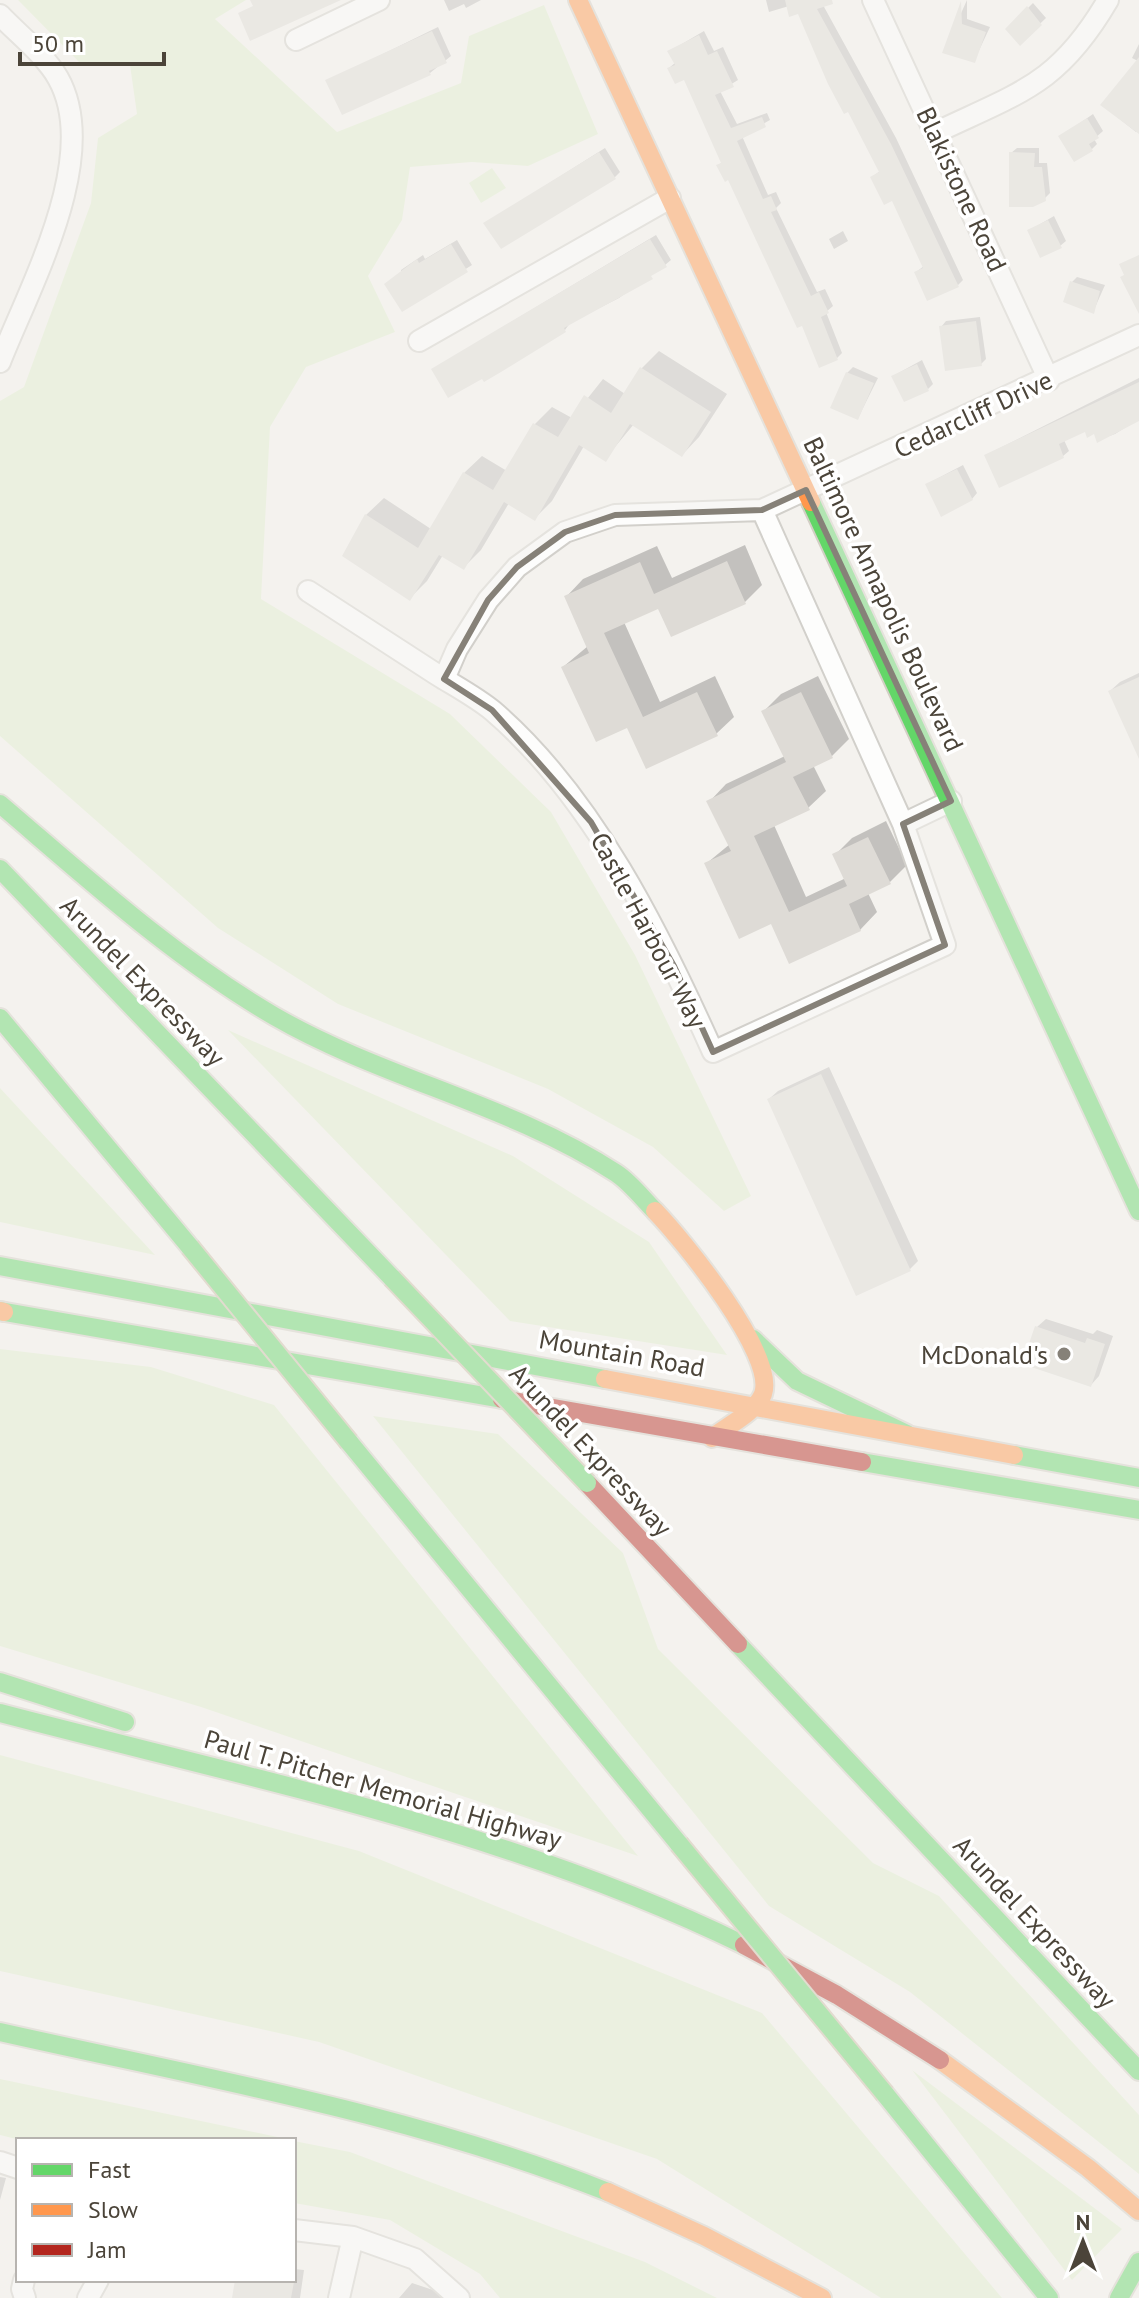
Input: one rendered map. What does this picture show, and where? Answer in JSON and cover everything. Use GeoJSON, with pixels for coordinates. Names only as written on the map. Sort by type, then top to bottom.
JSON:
{"type":"FeatureCollection","features":[{"type":"Feature","properties":{"kind":"main road","name":"Baltimore Annapolis Boulevard"},"geometry":{"type":"LineString","coordinates":[[578,0],[1139,1211]]}},
{"type":"Feature","properties":{"kind":"main road"},"geometry":{"type":"LineString","coordinates":[[0,804],[177,954],[274,1016],[364,1063],[514,1120],[618,1174],[683,1240],[747,1333],[797,1381],[907,1434]]}},
{"type":"Feature","properties":{"kind":"main road","name":"Arundel Expressway"},"geometry":{"type":"LineString","coordinates":[[0,869],[587,1483],[1139,2071]]}},
{"type":"Feature","properties":{"kind":"main road"},"geometry":{"type":"LineString","coordinates":[[0,1018],[1045,2293]]}},
{"type":"Feature","properties":{"kind":"main road","name":"Mountain Road"},"geometry":{"type":"LineString","coordinates":[[0,1266],[757,1404],[1139,1478]]}},
{"type":"Feature","properties":{"kind":"main road"},"geometry":{"type":"LineString","coordinates":[[1,1311],[712,1438],[1139,1510]]}},
{"type":"Feature","properties":{"kind":"main road"},"geometry":{"type":"LineString","coordinates":[[712,1438],[757,1404],[764,1392],[764,1377],[747,1333]]}},
{"type":"Feature","properties":{"kind":"main road"},"geometry":{"type":"LineString","coordinates":[[1078,1467],[1139,1462]]}},
{"type":"Feature","properties":{"kind":"main road"},"geometry":{"type":"LineString","coordinates":[[0,1682],[157,1733],[356,1805]]}},
{"type":"Feature","properties":{"kind":"main road","name":"Paul T. Pitcher Memorial Highway"},"geometry":{"type":"LineString","coordinates":[[0,1713],[356,1805],[544,1859],[701,1922],[799,1971],[981,2085],[1139,2211]]}},
{"type":"Feature","properties":{"kind":"main road"},"geometry":{"type":"LineString","coordinates":[[0,2032],[338,2110],[465,2143],[580,2182],[677,2222],[822,2298]]}},
{"type":"Feature","properties":{"kind":"main road"},"geometry":{"type":"LineString","coordinates":[[1119,2298],[1139,2262]]}},
{"type":"Feature","properties":{"kind":"street"},"geometry":{"type":"LineString","coordinates":[[296,40],[379,0]]}},
{"type":"Feature","properties":{"kind":"street","name":"Blakistone Road"},"geometry":{"type":"LineString","coordinates":[[873,0],[937,132],[1049,380]]}},
{"type":"Feature","properties":{"kind":"street"},"geometry":{"type":"LineString","coordinates":[[937,132],[1031,88],[1054,72],[1078,48],[1108,0]]}},
{"type":"Feature","properties":{"kind":"street"},"geometry":{"type":"LineString","coordinates":[[0,15],[57,77],[70,110],[73,157],[51,235],[0,362]]}},
{"type":"Feature","properties":{"kind":"street"},"geometry":{"type":"LineString","coordinates":[[419,341],[670,198]]}},
{"type":"Feature","properties":{"kind":"street","name":"Cedarcliff Drive"},"geometry":{"type":"LineString","coordinates":[[806,490],[1049,380],[1139,335]]}},
{"type":"Feature","properties":{"kind":"street"},"geometry":{"type":"LineString","coordinates":[[444,679],[457,649],[488,600],[517,567],[565,532],[615,515],[762,510],[806,490]]}},
{"type":"Feature","properties":{"kind":"street","name":"Castle Harbour Way"},"geometry":{"type":"LineString","coordinates":[[308,591],[492,710],[553,775],[591,822],[674,966],[713,1052],[945,945],[903,824],[762,510]]}},
{"type":"Feature","properties":{"kind":"street"},"geometry":{"type":"LineString","coordinates":[[903,824],[951,801]]}},
{"type":"Feature","properties":{"kind":"street"},"geometry":{"type":"LineString","coordinates":[[296,2230],[353,2237],[415,2259],[459,2298]]}},
{"type":"Feature","properties":{"kind":"street"},"geometry":{"type":"LineString","coordinates":[[339,2298],[353,2237]]}},
{"type":"Feature","properties":{"kind":"highlighted area"},"geometry":{"type":"Polygon","coordinates":[[[806,490],[951,801],[903,824],[945,945],[713,1052],[674,966],[591,822],[492,710],[444,679],[488,600],[517,567],[565,532],[615,515],[762,510],[806,490]]]}},
{"type":"Feature","properties":{"kind":"green space"},"geometry":{"type":"Polygon","coordinates":[[[18,0],[246,0],[215,19],[337,132],[461,83],[469,36],[544,5],[598,134],[528,166],[472,162],[410,167],[402,220],[368,276],[395,332],[306,367],[270,427],[261,599],[450,714],[551,812],[635,955],[751,1196],[724,1211],[653,1147],[548,1089],[338,1004],[218,928],[0,736],[0,401],[24,387],[91,203],[98,138],[137,114],[130,65],[83,66],[18,0]]]}},
{"type":"Feature","properties":{"kind":"green space"},"geometry":{"type":"Polygon","coordinates":[[[492,168],[506,188],[481,203],[469,183],[492,168]]]}},
{"type":"Feature","properties":{"kind":"green space"},"geometry":{"type":"Polygon","coordinates":[[[228,1030],[513,1156],[649,1242],[727,1355],[510,1321],[228,1030]]]}},
{"type":"Feature","properties":{"kind":"green space"},"geometry":{"type":"Polygon","coordinates":[[[0,1088],[155,1255],[0,1222],[0,1088]]]}},
{"type":"Feature","properties":{"kind":"green space"},"geometry":{"type":"Polygon","coordinates":[[[0,1349],[151,1367],[274,1405],[638,1856],[201,1707],[0,1646],[0,1349]]]}},
{"type":"Feature","properties":{"kind":"green space"},"geometry":{"type":"Polygon","coordinates":[[[373,1416],[498,1434],[623,1553],[658,1649],[873,1863],[939,1896],[1139,2115],[1139,2174],[910,1992],[769,1906],[373,1416]]]}},
{"type":"Feature","properties":{"kind":"green space"},"geometry":{"type":"Polygon","coordinates":[[[0,1755],[359,1851],[762,2013],[1002,2298],[881,2298],[657,2159],[319,2042],[0,1971],[0,1755]]]}},
{"type":"Feature","properties":{"kind":"green space"},"geometry":{"type":"Polygon","coordinates":[[[912,2070],[1122,2229],[1072,2280],[912,2070]]]}},
{"type":"Feature","properties":{"kind":"green space"},"geometry":{"type":"Polygon","coordinates":[[[0,2079],[282,2138],[16,2139],[0,2135],[0,2079]]]}},
{"type":"Feature","properties":{"kind":"green space"},"geometry":{"type":"Polygon","coordinates":[[[296,2141],[350,2152],[645,2262],[717,2298],[500,2298],[480,2274],[390,2220],[296,2203],[296,2141]]]}},
{"type":"Feature","properties":{"kind":"building"},"geometry":{"type":"Polygon","coordinates":[[[250,0],[341,0],[250,41],[238,13],[253,6],[250,0]]]}},
{"type":"Feature","properties":{"kind":"building"},"geometry":{"type":"Polygon","coordinates":[[[785,0],[832,0],[833,4],[817,9],[891,144],[959,287],[927,301],[914,272],[923,268],[892,201],[884,205],[870,177],[879,172],[848,112],[844,114],[828,84],[798,14],[789,17],[785,0]]]}},
{"type":"Feature","properties":{"kind":"building"},"geometry":{"type":"Polygon","coordinates":[[[961,1],[962,24],[986,32],[975,63],[942,53],[961,1]]]}},
{"type":"Feature","properties":{"kind":"building"},"geometry":{"type":"Polygon","coordinates":[[[1027,6],[1042,25],[1020,46],[1005,29],[1027,6]]]}},
{"type":"Feature","properties":{"kind":"building"},"geometry":{"type":"Polygon","coordinates":[[[432,31],[447,63],[429,71],[431,75],[342,115],[325,80],[432,31]]]}},
{"type":"Feature","properties":{"kind":"building"},"geometry":{"type":"Polygon","coordinates":[[[699,35],[708,55],[717,51],[734,87],[715,95],[731,128],[762,117],[766,127],[737,141],[763,199],[771,196],[777,210],[771,212],[811,296],[819,292],[829,313],[821,317],[838,360],[819,368],[802,326],[797,328],[728,180],[725,182],[716,165],[721,163],[684,80],[675,84],[667,68],[675,65],[667,51],[699,35]]]}},
{"type":"Feature","properties":{"kind":"building"},"geometry":{"type":"Polygon","coordinates":[[[1139,57],[1139,134],[1100,105],[1139,57]]]}},
{"type":"Feature","properties":{"kind":"building"},"geometry":{"type":"Polygon","coordinates":[[[1087,118],[1099,138],[1089,144],[1093,151],[1074,162],[1058,136],[1087,118]]]}},
{"type":"Feature","properties":{"kind":"building"},"geometry":{"type":"Polygon","coordinates":[[[599,152],[616,179],[501,249],[483,223],[599,152]]]}},
{"type":"Feature","properties":{"kind":"building"},"geometry":{"type":"Polygon","coordinates":[[[1009,152],[1035,153],[1034,167],[1042,167],[1046,201],[1033,207],[1009,207],[1009,152]]]}},
{"type":"Feature","properties":{"kind":"building"},"geometry":{"type":"Polygon","coordinates":[[[1048,220],[1062,248],[1040,258],[1027,230],[1048,220]]]}},
{"type":"Feature","properties":{"kind":"building"},"geometry":{"type":"Polygon","coordinates":[[[650,239],[667,267],[651,276],[653,279],[564,328],[566,332],[484,382],[482,379],[448,398],[431,369],[650,239]]]}},
{"type":"Feature","properties":{"kind":"building"},"geometry":{"type":"Polygon","coordinates":[[[451,244],[468,272],[402,312],[384,284],[417,259],[419,263],[451,244]]]}},
{"type":"Feature","properties":{"kind":"building"},"geometry":{"type":"Polygon","coordinates":[[[1139,255],[1139,314],[1120,277],[1124,275],[1119,264],[1139,255]]]}},
{"type":"Feature","properties":{"kind":"building"},"geometry":{"type":"Polygon","coordinates":[[[1070,281],[1100,291],[1094,314],[1063,302],[1070,281]]]}},
{"type":"Feature","properties":{"kind":"building"},"geometry":{"type":"Polygon","coordinates":[[[976,321],[982,366],[945,371],[939,326],[976,321]]]}},
{"type":"Feature","properties":{"kind":"building"},"geometry":{"type":"Polygon","coordinates":[[[917,364],[929,391],[904,402],[891,376],[917,364]]]}},
{"type":"Feature","properties":{"kind":"building"},"geometry":{"type":"Polygon","coordinates":[[[640,367],[711,412],[682,457],[630,424],[606,462],[579,445],[535,521],[504,502],[464,570],[439,555],[410,601],[342,556],[365,514],[418,548],[463,472],[493,490],[533,423],[558,437],[584,395],[611,413],[640,367]]]}},
{"type":"Feature","properties":{"kind":"building"},"geometry":{"type":"Polygon","coordinates":[[[846,372],[874,383],[858,420],[830,408],[846,372]]]}},
{"type":"Feature","properties":{"kind":"building"},"geometry":{"type":"Polygon","coordinates":[[[1139,382],[1139,421],[1097,443],[1094,434],[1087,438],[1085,432],[1059,444],[1064,458],[999,488],[984,455],[1139,382]]]}},
{"type":"Feature","properties":{"kind":"building"},"geometry":{"type":"Polygon","coordinates":[[[957,469],[973,500],[941,517],[925,484],[957,469]]]}},
{"type":"Feature","properties":{"kind":"building"},"geometry":{"type":"Polygon","coordinates":[[[727,561],[746,604],[671,637],[658,609],[604,633],[643,717],[697,692],[718,736],[646,769],[627,728],[596,742],[561,667],[589,653],[564,596],[640,562],[654,594],[727,561]]]}},
{"type":"Feature","properties":{"kind":"building"},"geometry":{"type":"Polygon","coordinates":[[[1139,677],[1139,759],[1108,691],[1139,677]]]}},
{"type":"Feature","properties":{"kind":"building"},"geometry":{"type":"Polygon","coordinates":[[[801,692],[833,758],[793,777],[810,810],[754,836],[789,912],[847,886],[832,854],[868,837],[891,884],[849,904],[861,931],[789,964],[771,924],[739,939],[704,863],[731,851],[706,801],[786,762],[761,711],[801,692]]]}},
{"type":"Feature","properties":{"kind":"building"},"geometry":{"type":"Polygon","coordinates":[[[821,1074],[911,1271],[856,1296],[767,1099],[821,1074]]]}},
{"type":"Feature","properties":{"kind":"building","name":"McDonald's"},"geometry":{"type":"Polygon","coordinates":[[[1035,1326],[1085,1343],[1087,1338],[1105,1344],[1091,1387],[1022,1364],[1035,1326]]]}},
{"type":"Feature","properties":{"kind":"building"},"geometry":{"type":"Polygon","coordinates":[[[235,2282],[294,2282],[291,2298],[232,2298],[235,2282]]]}},
{"type":"Feature","properties":{"kind":"traffic: fast"},"geometry":{"type":"LineString","coordinates":[[811,502],[1139,1211]]}},
{"type":"Feature","properties":{"kind":"traffic: fast"},"geometry":{"type":"LineString","coordinates":[[0,804],[166,943],[274,1016],[316,1038],[533,1128],[575,1149],[621,1177],[655,1211]]}},
{"type":"Feature","properties":{"kind":"traffic: fast"},"geometry":{"type":"LineString","coordinates":[[0,869],[392,1278]]}},
{"type":"Feature","properties":{"kind":"traffic: fast"},"geometry":{"type":"LineString","coordinates":[[0,1018],[190,1247]]}},
{"type":"Feature","properties":{"kind":"traffic: fast"},"geometry":{"type":"LineString","coordinates":[[190,1247],[349,1442]]}},
{"type":"Feature","properties":{"kind":"traffic: fast"},"geometry":{"type":"LineString","coordinates":[[0,1266],[605,1379]]}},
{"type":"Feature","properties":{"kind":"traffic: fast"},"geometry":{"type":"LineString","coordinates":[[392,1278],[587,1483]]}},
{"type":"Feature","properties":{"kind":"traffic: fast"},"geometry":{"type":"LineString","coordinates":[[0,1311],[502,1399]]}},
{"type":"Feature","properties":{"kind":"traffic: fast"},"geometry":{"type":"LineString","coordinates":[[753,1339],[797,1381],[907,1434]]}},
{"type":"Feature","properties":{"kind":"traffic: fast"},"geometry":{"type":"LineString","coordinates":[[349,1442],[679,1844]]}},
{"type":"Feature","properties":{"kind":"traffic: fast"},"geometry":{"type":"LineString","coordinates":[[1014,1455],[1139,1478]]}},
{"type":"Feature","properties":{"kind":"traffic: fast"},"geometry":{"type":"LineString","coordinates":[[862,1462],[1139,1510]]}},
{"type":"Feature","properties":{"kind":"traffic: fast"},"geometry":{"type":"LineString","coordinates":[[738,1644],[1139,2071]]}},
{"type":"Feature","properties":{"kind":"traffic: fast"},"geometry":{"type":"LineString","coordinates":[[0,1682],[125,1722]]}},
{"type":"Feature","properties":{"kind":"traffic: fast"},"geometry":{"type":"LineString","coordinates":[[0,1713],[284,1785],[472,1838],[655,1905],[744,1945]]}},
{"type":"Feature","properties":{"kind":"traffic: fast"},"geometry":{"type":"LineString","coordinates":[[679,1844],[885,2094]]}},
{"type":"Feature","properties":{"kind":"traffic: fast"},"geometry":{"type":"LineString","coordinates":[[0,2032],[383,2119],[534,2165],[608,2192]]}},
{"type":"Feature","properties":{"kind":"traffic: fast"},"geometry":{"type":"LineString","coordinates":[[885,2094],[1049,2298]]}},
{"type":"Feature","properties":{"kind":"traffic: fast"},"geometry":{"type":"LineString","coordinates":[[1119,2298],[1139,2262]]}},
{"type":"Feature","properties":{"kind":"traffic: slow"},"geometry":{"type":"LineString","coordinates":[[578,0],[811,502]]}},
{"type":"Feature","properties":{"kind":"traffic: slow"},"geometry":{"type":"LineString","coordinates":[[655,1211],[724,1298],[756,1353],[763,1376],[763,1394],[759,1401],[748,1413],[712,1438]]}},
{"type":"Feature","properties":{"kind":"traffic: slow"},"geometry":{"type":"LineString","coordinates":[[0,1311],[4,1312]]}},
{"type":"Feature","properties":{"kind":"traffic: slow"},"geometry":{"type":"LineString","coordinates":[[605,1379],[1014,1455]]}},
{"type":"Feature","properties":{"kind":"traffic: slow"},"geometry":{"type":"LineString","coordinates":[[940,2060],[1088,2168],[1139,2211]]}},
{"type":"Feature","properties":{"kind":"traffic: slow"},"geometry":{"type":"LineString","coordinates":[[608,2192],[704,2236],[822,2298]]}},
{"type":"Feature","properties":{"kind":"traffic: jam"},"geometry":{"type":"LineString","coordinates":[[502,1399],[862,1462]]}},
{"type":"Feature","properties":{"kind":"traffic: jam"},"geometry":{"type":"LineString","coordinates":[[587,1483],[738,1644]]}},
{"type":"Feature","properties":{"kind":"traffic: jam"},"geometry":{"type":"LineString","coordinates":[[744,1945],[837,1995],[940,2060]]}},
{"type":"Feature","properties":{"kind":"place","name":"McDonald's"},"geometry":{"type":"Point","coordinates":[1064,1354]}}]}
